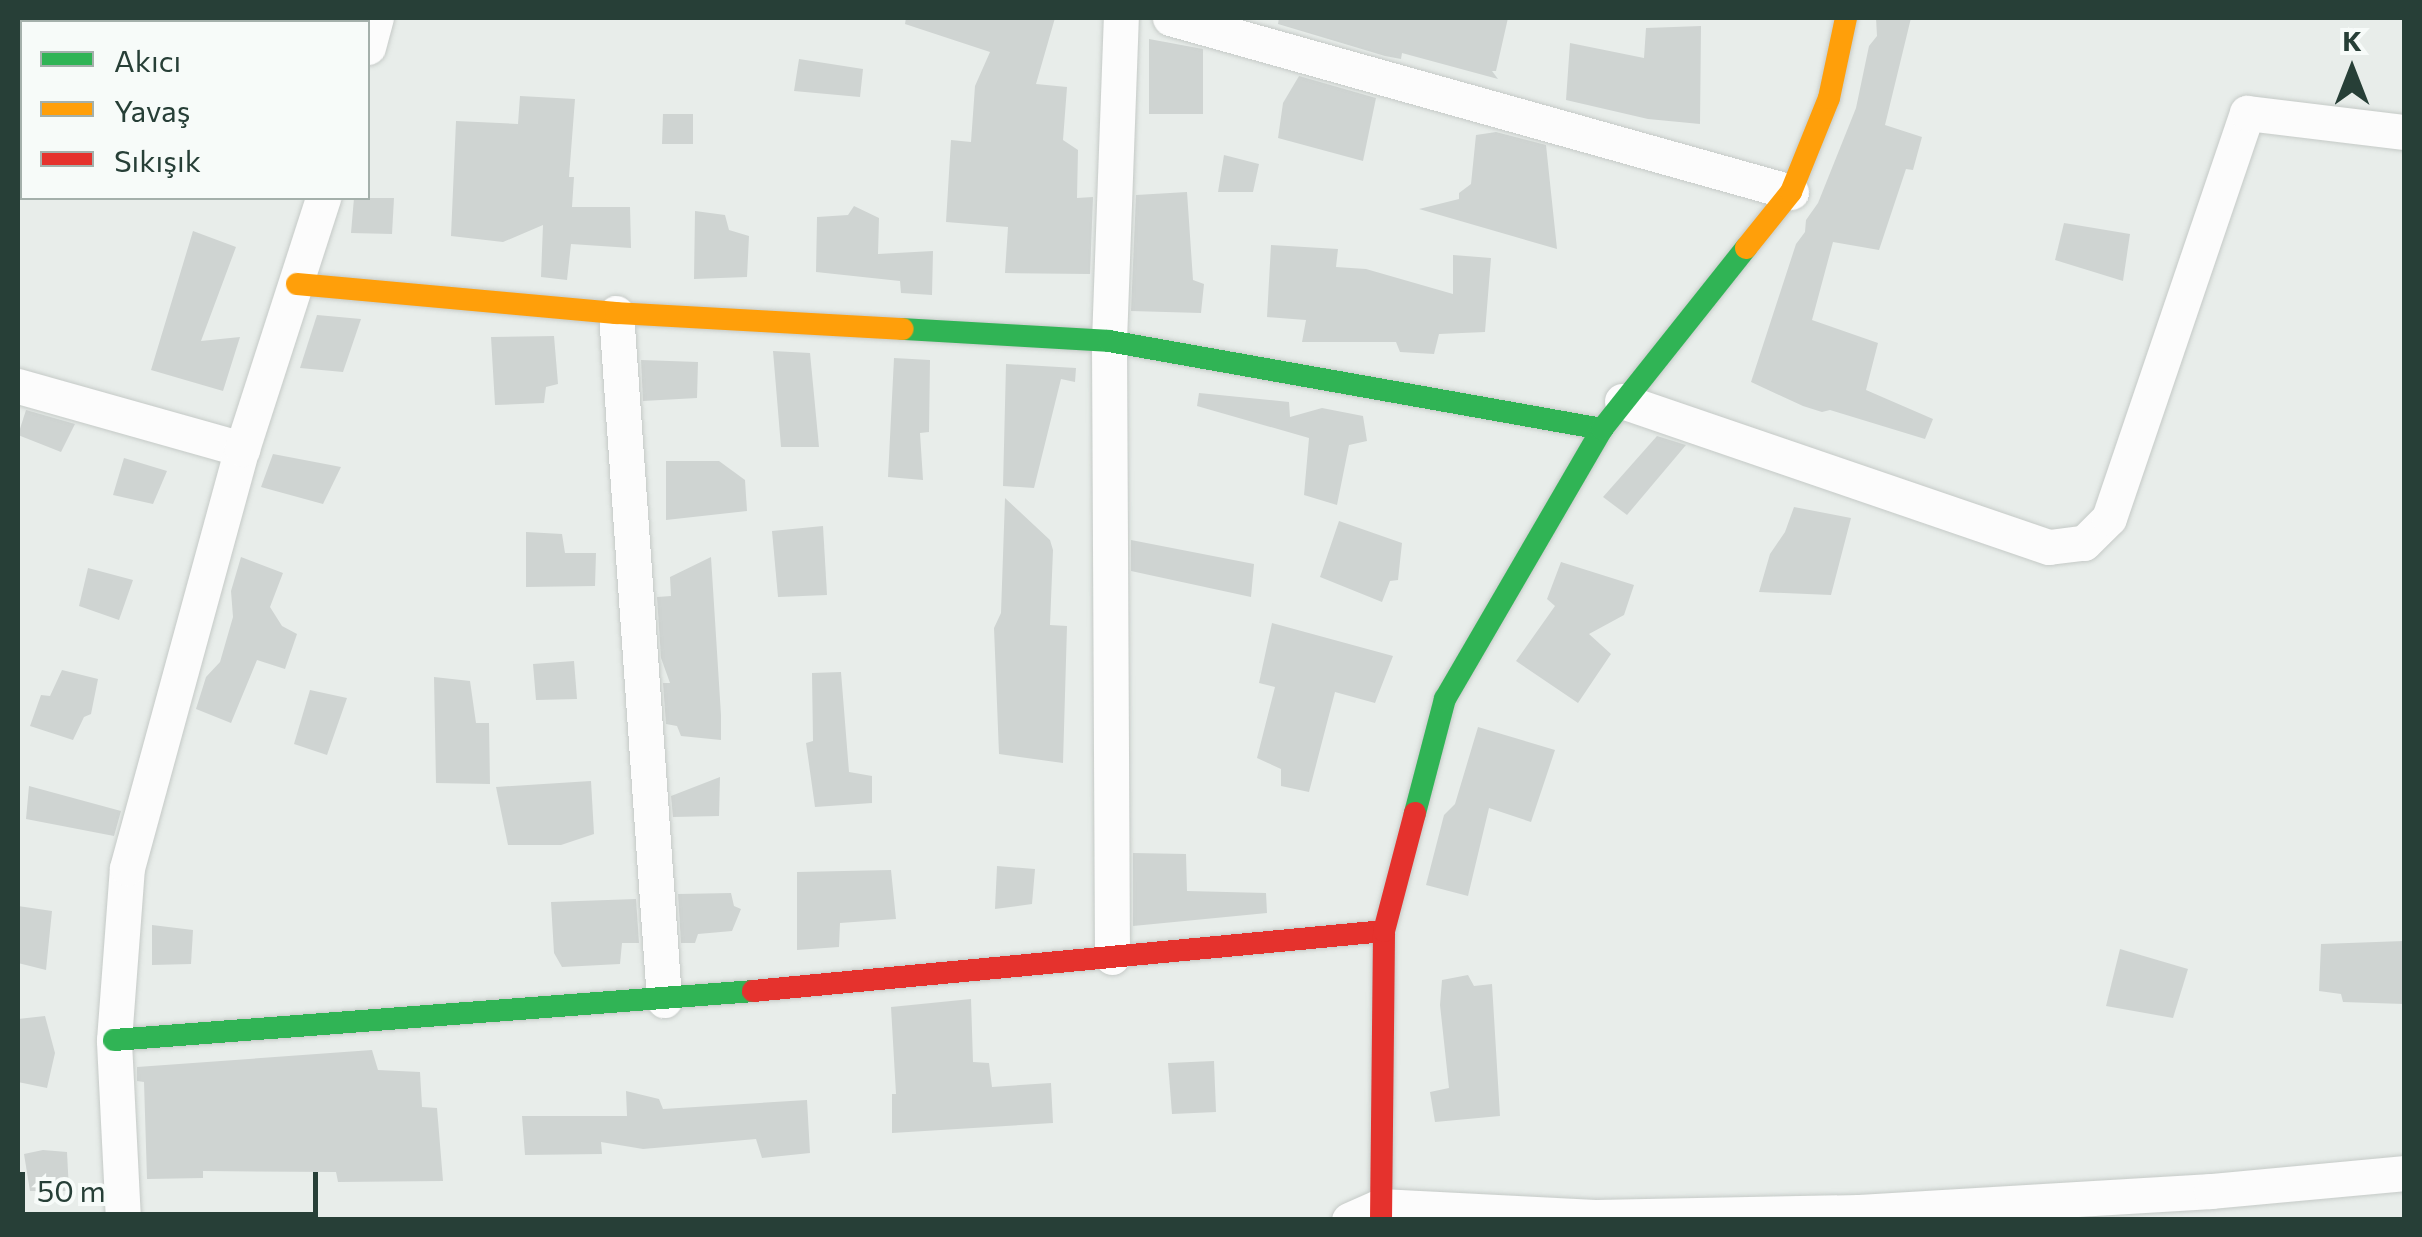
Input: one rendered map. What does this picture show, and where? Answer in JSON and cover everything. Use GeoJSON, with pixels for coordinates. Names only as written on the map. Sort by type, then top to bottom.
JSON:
{"type":"FeatureCollection","features":[{"type":"Feature","properties":{"kind":"street"},"geometry":{"type":"LineString","coordinates":[[1112,957],[1109,340],[1120,18]]}},
{"type":"Feature","properties":{"kind":"street"},"geometry":{"type":"LineString","coordinates":[[1170,18],[1791,192]]}},
{"type":"Feature","properties":{"kind":"street"},"geometry":{"type":"LineString","coordinates":[[1846,18],[1829,98],[1791,192],[1612,415],[1445,699],[1384,931],[1370,1215],[1595,1217],[1859,1212],[2210,1192],[2404,1173]]}},
{"type":"Feature","properties":{"kind":"street"},"geometry":{"type":"LineString","coordinates":[[297,284],[616,313],[1109,340],[1612,415],[2049,548],[2084,543],[2109,518],[2247,113],[2404,132]]}},
{"type":"Feature","properties":{"kind":"street"},"geometry":{"type":"LineString","coordinates":[[124,1220],[114,1040],[128,868],[242,449],[321,200]]}},
{"type":"Feature","properties":{"kind":"street"},"geometry":{"type":"LineString","coordinates":[[616,313],[664,1000]]}},
{"type":"Feature","properties":{"kind":"street"},"geometry":{"type":"LineString","coordinates":[[18,386],[242,449]]}},
{"type":"Feature","properties":{"kind":"street"},"geometry":{"type":"LineString","coordinates":[[114,1040],[664,1000],[1384,931]]}},
{"type":"Feature","properties":{"kind":"building"},"geometry":{"type":"Polygon","coordinates":[[[906,18],[1055,18],[1036,84],[1067,87],[1063,140],[1078,150],[1077,198],[1093,197],[1090,274],[1005,273],[1008,227],[946,222],[951,140],[971,142],[975,86],[990,52],[905,24],[906,18]]]}},
{"type":"Feature","properties":{"kind":"building"},"geometry":{"type":"Polygon","coordinates":[[[1279,18],[1508,18],[1496,71],[1492,71],[1498,79],[1402,53],[1401,59],[1385,56],[1278,24],[1279,18]]]}},
{"type":"Feature","properties":{"kind":"building"},"geometry":{"type":"Polygon","coordinates":[[[1876,18],[1911,18],[1885,125],[1922,137],[1913,170],[1906,169],[1879,250],[1833,242],[1812,320],[1878,343],[1866,390],[1933,419],[1925,439],[1830,410],[1822,412],[1803,406],[1751,382],[1796,244],[1818,203],[1856,108],[1869,46],[1877,36],[1876,18]]]}},
{"type":"Feature","properties":{"kind":"building"},"geometry":{"type":"Polygon","coordinates":[[[1701,26],[1700,124],[1648,119],[1566,100],[1570,43],[1644,58],[1646,28],[1701,26]]]}},
{"type":"Feature","properties":{"kind":"building"},"geometry":{"type":"Polygon","coordinates":[[[1149,39],[1203,49],[1203,114],[1149,114],[1149,39]]]}},
{"type":"Feature","properties":{"kind":"building"},"geometry":{"type":"Polygon","coordinates":[[[799,59],[863,69],[860,97],[794,91],[799,59]]]}},
{"type":"Feature","properties":{"kind":"building"},"geometry":{"type":"Polygon","coordinates":[[[1299,76],[1376,98],[1363,161],[1278,138],[1283,103],[1299,76]]]}},
{"type":"Feature","properties":{"kind":"building"},"geometry":{"type":"Polygon","coordinates":[[[520,96],[575,99],[569,177],[574,177],[572,207],[630,207],[631,248],[571,244],[567,280],[541,277],[543,225],[503,242],[451,236],[456,121],[518,124],[520,96]]]}},
{"type":"Feature","properties":{"kind":"building"},"geometry":{"type":"Polygon","coordinates":[[[663,114],[693,114],[693,144],[662,144],[663,114]]]}},
{"type":"Feature","properties":{"kind":"building"},"geometry":{"type":"Polygon","coordinates":[[[1496,132],[1546,145],[1557,249],[1419,209],[1459,199],[1459,193],[1471,184],[1476,135],[1496,132]]]}},
{"type":"Feature","properties":{"kind":"building"},"geometry":{"type":"Polygon","coordinates":[[[1224,155],[1259,164],[1253,192],[1218,192],[1224,155]]]}},
{"type":"Feature","properties":{"kind":"building"},"geometry":{"type":"Polygon","coordinates":[[[1187,192],[1193,280],[1204,284],[1201,313],[1131,311],[1136,195],[1187,192]]]}},
{"type":"Feature","properties":{"kind":"building"},"geometry":{"type":"Polygon","coordinates":[[[394,198],[392,234],[351,233],[354,200],[394,198]]]}},
{"type":"Feature","properties":{"kind":"building"},"geometry":{"type":"Polygon","coordinates":[[[854,206],[879,218],[878,254],[933,251],[932,295],[901,293],[900,281],[816,272],[817,217],[848,215],[854,206]]]}},
{"type":"Feature","properties":{"kind":"building"},"geometry":{"type":"Polygon","coordinates":[[[695,211],[725,215],[729,230],[749,236],[747,277],[694,279],[695,211]]]}},
{"type":"Feature","properties":{"kind":"building"},"geometry":{"type":"Polygon","coordinates":[[[2064,223],[2130,234],[2123,281],[2055,260],[2064,223]]]}},
{"type":"Feature","properties":{"kind":"building"},"geometry":{"type":"Polygon","coordinates":[[[193,231],[236,247],[201,341],[240,337],[223,391],[151,370],[193,231]]]}},
{"type":"Feature","properties":{"kind":"building"},"geometry":{"type":"Polygon","coordinates":[[[1271,245],[1338,249],[1336,267],[1366,269],[1453,294],[1453,255],[1491,258],[1485,332],[1439,334],[1434,354],[1400,352],[1396,342],[1302,342],[1306,320],[1267,317],[1271,245]]]}},
{"type":"Feature","properties":{"kind":"building"},"geometry":{"type":"Polygon","coordinates":[[[317,315],[361,319],[343,372],[300,368],[317,315]]]}},
{"type":"Feature","properties":{"kind":"building"},"geometry":{"type":"Polygon","coordinates":[[[554,336],[558,384],[546,387],[544,403],[495,405],[491,337],[554,336]]]}},
{"type":"Feature","properties":{"kind":"building"},"geometry":{"type":"Polygon","coordinates":[[[773,351],[810,353],[819,447],[781,447],[773,351]]]}},
{"type":"Feature","properties":{"kind":"building"},"geometry":{"type":"Polygon","coordinates":[[[894,358],[930,360],[929,432],[920,433],[923,480],[888,477],[894,358]]]}},
{"type":"Feature","properties":{"kind":"building"},"geometry":{"type":"Polygon","coordinates":[[[641,360],[698,362],[697,398],[643,401],[641,360]]]}},
{"type":"Feature","properties":{"kind":"building"},"geometry":{"type":"Polygon","coordinates":[[[1006,364],[1076,368],[1075,382],[1061,379],[1034,488],[1003,486],[1006,364]]]}},
{"type":"Feature","properties":{"kind":"building"},"geometry":{"type":"Polygon","coordinates":[[[1199,393],[1289,402],[1290,417],[1322,408],[1363,416],[1367,441],[1349,445],[1337,505],[1304,495],[1309,438],[1197,406],[1199,393]]]}},
{"type":"Feature","properties":{"kind":"building"},"geometry":{"type":"Polygon","coordinates":[[[26,410],[75,424],[61,452],[18,435],[26,410]]]}},
{"type":"Feature","properties":{"kind":"building"},"geometry":{"type":"Polygon","coordinates":[[[1657,436],[1686,445],[1627,515],[1603,497],[1657,436]]]}},
{"type":"Feature","properties":{"kind":"building"},"geometry":{"type":"Polygon","coordinates":[[[273,454],[341,467],[323,504],[261,487],[273,454]]]}},
{"type":"Feature","properties":{"kind":"building"},"geometry":{"type":"Polygon","coordinates":[[[124,458],[167,471],[153,504],[113,495],[124,458]]]}},
{"type":"Feature","properties":{"kind":"building"},"geometry":{"type":"Polygon","coordinates":[[[666,461],[719,461],[745,480],[747,511],[666,520],[666,461]]]}},
{"type":"Feature","properties":{"kind":"building"},"geometry":{"type":"Polygon","coordinates":[[[1005,498],[1050,540],[1053,550],[1050,625],[1067,626],[1063,763],[999,754],[994,628],[1001,613],[1005,498]]]}},
{"type":"Feature","properties":{"kind":"building"},"geometry":{"type":"Polygon","coordinates":[[[1794,507],[1851,518],[1831,595],[1759,592],[1770,554],[1785,532],[1794,507]]]}},
{"type":"Feature","properties":{"kind":"building"},"geometry":{"type":"Polygon","coordinates":[[[1339,521],[1402,543],[1398,580],[1390,581],[1382,602],[1320,577],[1339,521]]]}},
{"type":"Feature","properties":{"kind":"building"},"geometry":{"type":"Polygon","coordinates":[[[823,526],[827,595],[778,597],[772,531],[823,526]]]}},
{"type":"Feature","properties":{"kind":"building"},"geometry":{"type":"Polygon","coordinates":[[[526,532],[562,534],[565,553],[596,553],[595,586],[526,587],[526,532]]]}},
{"type":"Feature","properties":{"kind":"building"},"geometry":{"type":"Polygon","coordinates":[[[1131,540],[1254,564],[1251,597],[1131,571],[1131,540]]]}},
{"type":"Feature","properties":{"kind":"building"},"geometry":{"type":"Polygon","coordinates":[[[241,557],[283,573],[270,607],[282,626],[297,634],[285,669],[257,660],[231,723],[196,709],[206,677],[220,662],[233,617],[231,591],[241,557]]]}},
{"type":"Feature","properties":{"kind":"building"},"geometry":{"type":"Polygon","coordinates":[[[711,557],[721,740],[681,736],[677,726],[666,724],[663,683],[670,683],[661,658],[657,597],[671,596],[670,577],[711,557]]]}},
{"type":"Feature","properties":{"kind":"building"},"geometry":{"type":"Polygon","coordinates":[[[1561,562],[1634,585],[1624,615],[1589,634],[1611,654],[1578,703],[1516,661],[1555,606],[1547,599],[1561,562]]]}},
{"type":"Feature","properties":{"kind":"building"},"geometry":{"type":"Polygon","coordinates":[[[88,568],[133,580],[119,620],[79,606],[88,568]]]}},
{"type":"Feature","properties":{"kind":"building"},"geometry":{"type":"Polygon","coordinates":[[[1272,623],[1393,656],[1375,703],[1335,692],[1309,792],[1281,786],[1281,769],[1257,758],[1275,687],[1259,683],[1272,623]]]}},
{"type":"Feature","properties":{"kind":"building"},"geometry":{"type":"Polygon","coordinates":[[[574,661],[577,699],[536,700],[533,664],[574,661]]]}},
{"type":"Feature","properties":{"kind":"building"},"geometry":{"type":"Polygon","coordinates":[[[62,670],[98,679],[91,714],[84,717],[73,740],[30,726],[41,695],[50,696],[62,670]]]}},
{"type":"Feature","properties":{"kind":"building"},"geometry":{"type":"Polygon","coordinates":[[[841,672],[849,772],[872,776],[872,803],[815,807],[806,743],[813,741],[812,673],[841,672]]]}},
{"type":"Feature","properties":{"kind":"building"},"geometry":{"type":"Polygon","coordinates":[[[434,677],[470,681],[476,723],[489,723],[490,784],[436,783],[434,677]]]}},
{"type":"Feature","properties":{"kind":"building"},"geometry":{"type":"Polygon","coordinates":[[[310,690],[347,698],[327,755],[294,744],[310,690]]]}},
{"type":"Feature","properties":{"kind":"building"},"geometry":{"type":"Polygon","coordinates":[[[1478,727],[1555,750],[1531,822],[1489,808],[1468,896],[1426,885],[1444,815],[1455,804],[1478,727]]]}},
{"type":"Feature","properties":{"kind":"building"},"geometry":{"type":"Polygon","coordinates":[[[720,777],[719,816],[673,817],[671,796],[720,777]]]}},
{"type":"Feature","properties":{"kind":"building"},"geometry":{"type":"Polygon","coordinates":[[[591,781],[594,834],[561,845],[508,845],[496,787],[591,781]]]}},
{"type":"Feature","properties":{"kind":"building"},"geometry":{"type":"Polygon","coordinates":[[[29,786],[121,811],[114,836],[26,819],[29,786]]]}},
{"type":"Feature","properties":{"kind":"building"},"geometry":{"type":"Polygon","coordinates":[[[1133,853],[1186,854],[1187,891],[1266,893],[1267,913],[1133,926],[1133,853]]]}},
{"type":"Feature","properties":{"kind":"building"},"geometry":{"type":"Polygon","coordinates":[[[997,866],[1035,869],[1032,904],[995,909],[997,866]]]}},
{"type":"Feature","properties":{"kind":"building"},"geometry":{"type":"Polygon","coordinates":[[[891,870],[896,919],[840,923],[839,947],[797,950],[797,872],[891,870]]]}},
{"type":"Feature","properties":{"kind":"building"},"geometry":{"type":"Polygon","coordinates":[[[731,893],[734,906],[741,909],[732,931],[698,934],[695,943],[681,943],[678,894],[731,893]]]}},
{"type":"Feature","properties":{"kind":"building"},"geometry":{"type":"Polygon","coordinates":[[[636,899],[639,943],[622,943],[620,964],[562,967],[554,953],[551,902],[636,899]]]}},
{"type":"Feature","properties":{"kind":"building"},"geometry":{"type":"Polygon","coordinates":[[[18,906],[52,911],[46,970],[18,963],[18,906]]]}},
{"type":"Feature","properties":{"kind":"building"},"geometry":{"type":"Polygon","coordinates":[[[152,925],[193,930],[191,964],[152,965],[152,925]]]}},
{"type":"Feature","properties":{"kind":"building"},"geometry":{"type":"Polygon","coordinates":[[[2404,941],[2404,1004],[2343,1002],[2341,994],[2319,991],[2321,944],[2404,941]]]}},
{"type":"Feature","properties":{"kind":"building"},"geometry":{"type":"Polygon","coordinates":[[[2120,949],[2188,969],[2173,1018],[2106,1006],[2120,949]]]}},
{"type":"Feature","properties":{"kind":"building"},"geometry":{"type":"Polygon","coordinates":[[[1468,975],[1474,986],[1492,984],[1500,1116],[1435,1122],[1430,1092],[1449,1088],[1440,1005],[1442,980],[1468,975]]]}},
{"type":"Feature","properties":{"kind":"building"},"geometry":{"type":"Polygon","coordinates":[[[971,999],[973,1062],[989,1063],[992,1087],[1051,1083],[1053,1123],[892,1133],[892,1094],[896,1094],[891,1007],[971,999]]]}},
{"type":"Feature","properties":{"kind":"building"},"geometry":{"type":"Polygon","coordinates":[[[45,1016],[55,1053],[47,1088],[18,1082],[18,1019],[45,1016]]]}},
{"type":"Feature","properties":{"kind":"building"},"geometry":{"type":"Polygon","coordinates":[[[372,1050],[378,1070],[420,1072],[422,1107],[437,1108],[443,1181],[338,1182],[336,1172],[203,1171],[203,1178],[147,1179],[144,1082],[137,1081],[137,1067],[372,1050]]]}},
{"type":"Feature","properties":{"kind":"building"},"geometry":{"type":"Polygon","coordinates":[[[1214,1061],[1216,1112],[1172,1114],[1168,1063],[1214,1061]]]}},
{"type":"Feature","properties":{"kind":"building"},"geometry":{"type":"Polygon","coordinates":[[[626,1091],[659,1099],[663,1109],[807,1100],[810,1153],[762,1158],[756,1139],[643,1149],[601,1142],[602,1154],[525,1155],[522,1116],[627,1116],[626,1091]]]}},
{"type":"Feature","properties":{"kind":"building"},"geometry":{"type":"Polygon","coordinates":[[[43,1150],[67,1152],[69,1191],[30,1191],[24,1154],[43,1150]]]}},
{"type":"Feature","properties":{"kind":"traffic: fast"},"geometry":{"type":"LineString","coordinates":[[1415,813],[1445,699],[1602,429],[1746,248]]}},
{"type":"Feature","properties":{"kind":"traffic: fast"},"geometry":{"type":"LineString","coordinates":[[903,329],[1109,341],[1602,429]]}},
{"type":"Feature","properties":{"kind":"traffic: fast"},"geometry":{"type":"LineString","coordinates":[[114,1040],[753,991]]}},
{"type":"Feature","properties":{"kind":"traffic: slow"},"geometry":{"type":"LineString","coordinates":[[1746,248],[1791,192],[1829,98],[1846,18]]}},
{"type":"Feature","properties":{"kind":"traffic: slow"},"geometry":{"type":"LineString","coordinates":[[297,284],[616,313],[903,329]]}},
{"type":"Feature","properties":{"kind":"traffic: jam"},"geometry":{"type":"LineString","coordinates":[[1381,1220],[1384,931],[1415,813]]}},
{"type":"Feature","properties":{"kind":"traffic: jam"},"geometry":{"type":"LineString","coordinates":[[753,991],[1384,931]]}}]}
